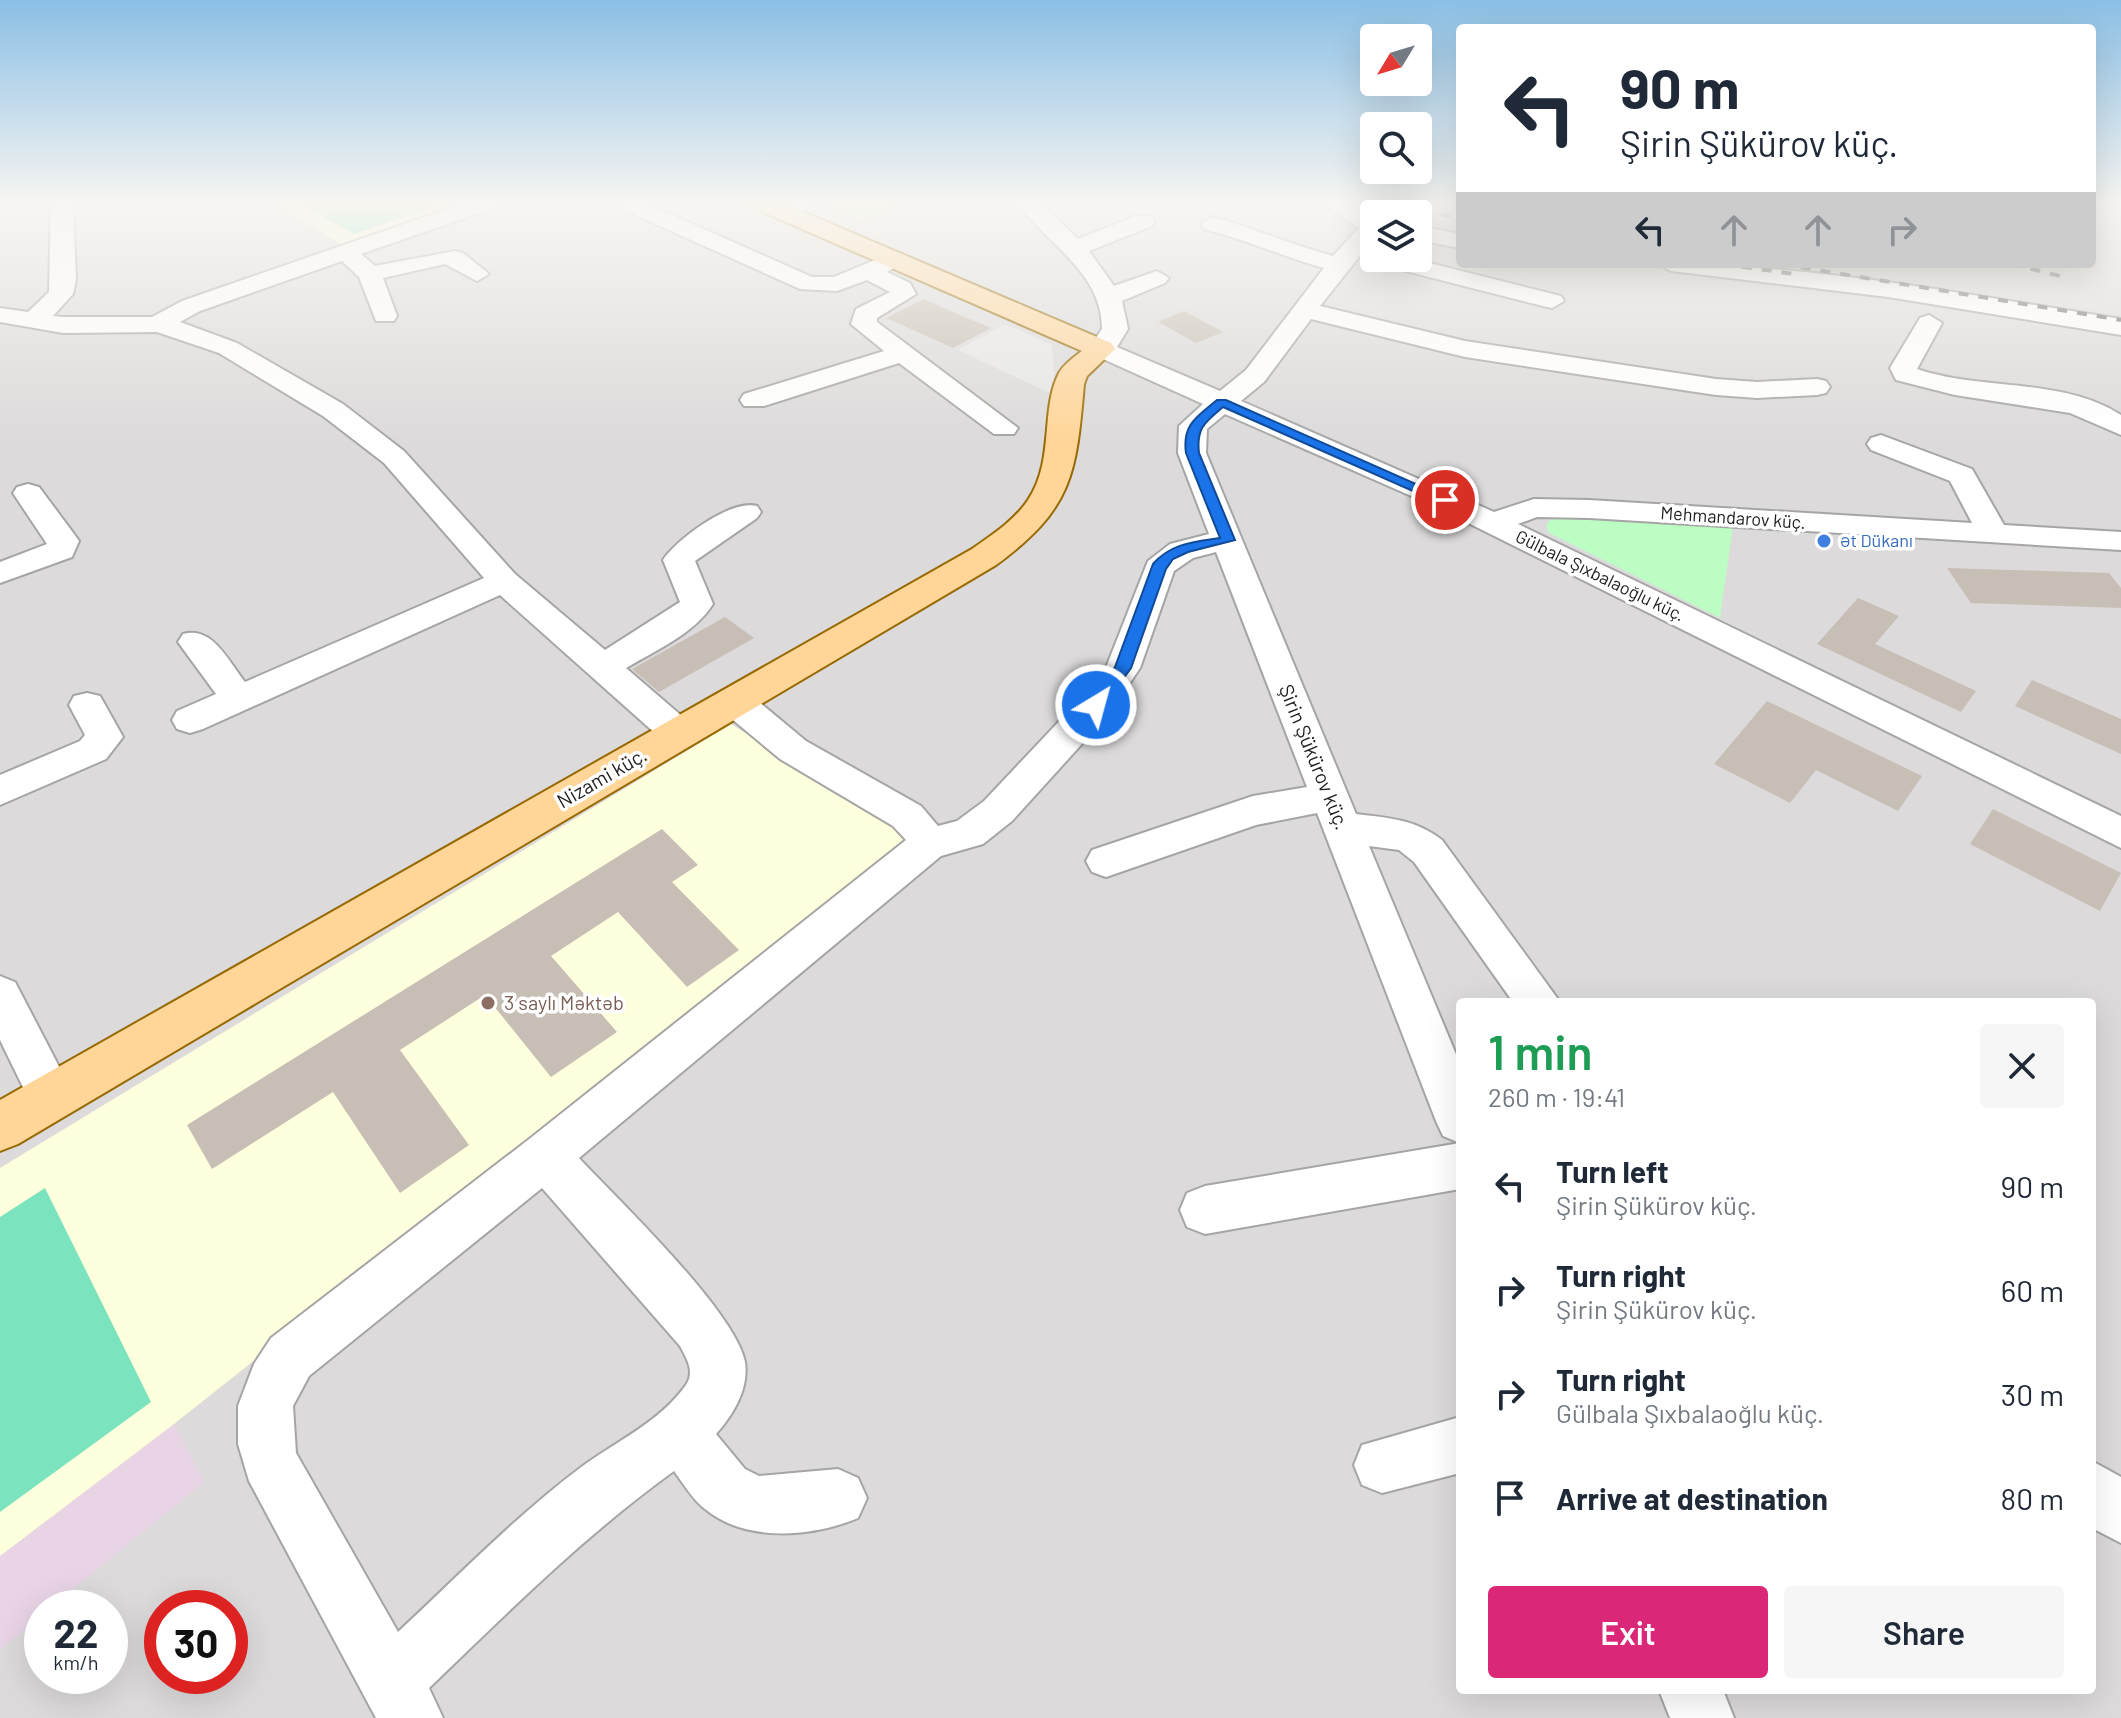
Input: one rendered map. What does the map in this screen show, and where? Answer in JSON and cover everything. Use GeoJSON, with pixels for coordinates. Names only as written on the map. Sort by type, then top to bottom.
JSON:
{"type":"FeatureCollection","features":[{"type":"Feature","properties":{"kind":"main road","name":"Gülbala Şıxbalaoğlu küç."},"geometry":{"type":"LineString","coordinates":[[949,283],[1101,349]]}},
{"type":"Feature","properties":{"kind":"main road","name":"Nizami küç."},"geometry":{"type":"LineString","coordinates":[[0,1127],[984,557],[1034,519],[1050,498],[1060,468],[1069,384],[1074,372],[1101,349]]}},
{"type":"Feature","properties":{"kind":"street"},"geometry":{"type":"LineString","coordinates":[[33,321],[61,294],[62,283]]}},
{"type":"Feature","properties":{"kind":"street"},"geometry":{"type":"LineString","coordinates":[[157,324],[191,306],[256,283]]}},
{"type":"Feature","properties":{"kind":"street"},"geometry":{"type":"LineString","coordinates":[[373,283],[385,316]]}},
{"type":"Feature","properties":{"kind":"street"},"geometry":{"type":"LineString","coordinates":[[806,283],[839,283]]}},
{"type":"Feature","properties":{"kind":"street"},"geometry":{"type":"LineString","coordinates":[[892,283],[901,288],[904,294],[865,314],[864,324],[1004,428]]}},
{"type":"Feature","properties":{"kind":"street"},"geometry":{"type":"LineString","coordinates":[[1097,283],[1115,314],[1116,327],[1101,349]]}},
{"type":"Feature","properties":{"kind":"street"},"geometry":{"type":"LineString","coordinates":[[1107,298],[1144,283]]}},
{"type":"Feature","properties":{"kind":"street"},"geometry":{"type":"LineString","coordinates":[[1221,402],[1255,376],[1304,310],[1329,283]]}},
{"type":"Feature","properties":{"kind":"street"},"geometry":{"type":"LineString","coordinates":[[1482,283],[1552,301]]}},
{"type":"Feature","properties":{"kind":"street"},"geometry":{"type":"LineString","coordinates":[[1828,283],[2121,327]]}},
{"type":"Feature","properties":{"kind":"street"},"geometry":{"type":"LineString","coordinates":[[1304,310],[1465,349],[1716,387],[1757,390],[1817,387]]}},
{"type":"Feature","properties":{"kind":"street"},"geometry":{"type":"LineString","coordinates":[[0,315],[86,325],[157,324],[190,332],[228,348],[333,410],[394,457],[504,581],[678,733]]}},
{"type":"Feature","properties":{"kind":"street"},"geometry":{"type":"LineString","coordinates":[[1929,323],[1903,368],[1905,374],[2063,404],[2092,412],[2121,427]]}},
{"type":"Feature","properties":{"kind":"street","name":"Gülbala Şıxbalaoğlu küç."},"geometry":{"type":"LineString","coordinates":[[1101,349],[1492,523],[2121,833]]}},
{"type":"Feature","properties":{"kind":"street"},"geometry":{"type":"LineString","coordinates":[[754,400],[903,353]]}},
{"type":"Feature","properties":{"kind":"street","name":"Şirin Şükürov küç."},"geometry":{"type":"LineString","coordinates":[[1221,402],[1193,426],[1190,438],[1192,453],[1456,1111]]}},
{"type":"Feature","properties":{"kind":"street"},"geometry":{"type":"LineString","coordinates":[[1881,444],[1962,475],[1993,533]]}},
{"type":"Feature","properties":{"kind":"street"},"geometry":{"type":"LineString","coordinates":[[0,573],[61,550],[63,541],[28,493]]}},
{"type":"Feature","properties":{"kind":"street","name":"Mehmandarov küç."},"geometry":{"type":"LineString","coordinates":[[1492,523],[1534,508],[1589,509],[2121,541]]}},
{"type":"Feature","properties":{"kind":"street"},"geometry":{"type":"LineString","coordinates":[[602,667],[685,617],[697,604],[680,569],[679,560],[686,551],[746,512]]}},
{"type":"Feature","properties":{"kind":"street"},"geometry":{"type":"LineString","coordinates":[[545,1156],[699,1327],[718,1363],[713,1396],[679,1433],[600,1489],[549,1532],[401,1700],[269,1461],[261,1422],[273,1382],[290,1357],[545,1156],[928,844],[969,833],[998,811],[1096,705],[1123,668],[1159,568],[1168,556],[1184,548],[1228,540]]}},
{"type":"Feature","properties":{"kind":"street"},"geometry":{"type":"LineString","coordinates":[[190,720],[504,581]]}},
{"type":"Feature","properties":{"kind":"street"},"geometry":{"type":"LineString","coordinates":[[195,642],[238,698]]}},
{"type":"Feature","properties":{"kind":"street"},"geometry":{"type":"LineString","coordinates":[[734,701],[793,750],[907,816],[921,830],[928,844]]}},
{"type":"Feature","properties":{"kind":"street"},"geometry":{"type":"LineString","coordinates":[[0,791],[93,750],[105,737],[87,705]]}},
{"type":"Feature","properties":{"kind":"street"},"geometry":{"type":"LineString","coordinates":[[1106,861],[1253,811],[1335,812],[1409,836],[1428,851],[1535,998]]}},
{"type":"Feature","properties":{"kind":"street"},"geometry":{"type":"LineString","coordinates":[[0,995],[51,1097]]}},
{"type":"Feature","properties":{"kind":"street"},"geometry":{"type":"LineString","coordinates":[[1205,1210],[1456,1167]]}},
{"type":"Feature","properties":{"kind":"street"},"geometry":{"type":"LineString","coordinates":[[679,1433],[725,1489],[756,1505],[838,1498]]}},
{"type":"Feature","properties":{"kind":"street"},"geometry":{"type":"LineString","coordinates":[[1382,1465],[1456,1446]]}},
{"type":"Feature","properties":{"kind":"street"},"geometry":{"type":"LineString","coordinates":[[2096,1493],[2121,1514]]}},
{"type":"Feature","properties":{"kind":"street"},"geometry":{"type":"LineString","coordinates":[[1693,1694],[1702,1718]]}},
{"type":"Feature","properties":{"kind":"shaded area"},"geometry":{"type":"Polygon","coordinates":[[[0,283],[2121,283],[2121,1718],[0,1718],[0,283]]]}},
{"type":"Feature","properties":{"kind":"shaded area"},"geometry":{"type":"Polygon","coordinates":[[[1005,324],[1052,345],[1056,396],[958,350],[1005,324]]]}},
{"type":"Feature","properties":{"kind":"shaded area","name":"3 saylı Məktəb"},"geometry":{"type":"Polygon","coordinates":[[[731,724],[912,838],[174,1424],[0,1556],[0,1168],[731,724]]]}},
{"type":"Feature","properties":{"kind":"shaded area"},"geometry":{"type":"Polygon","coordinates":[[[174,1424],[204,1482],[72,1590],[24,1590],[24,1630],[0,1650],[0,1556],[174,1424]]]}},
{"type":"Feature","properties":{"kind":"green space"},"geometry":{"type":"Polygon","coordinates":[[[1566,517],[1733,526],[1720,618],[1549,533],[1546,525],[1550,520],[1566,517]]]}},
{"type":"Feature","properties":{"kind":"green space"},"geometry":{"type":"Polygon","coordinates":[[[45,1188],[151,1402],[0,1512],[0,1217],[45,1188]]]}},
{"type":"Feature","properties":{"kind":"building"},"geometry":{"type":"Polygon","coordinates":[[[924,299],[991,328],[953,348],[886,318],[924,299]]]}},
{"type":"Feature","properties":{"kind":"building"},"geometry":{"type":"Polygon","coordinates":[[[1184,311],[1223,332],[1196,343],[1158,322],[1184,311]]]}},
{"type":"Feature","properties":{"kind":"building"},"geometry":{"type":"Polygon","coordinates":[[[1947,568],[2109,573],[2121,588],[2121,608],[1971,603],[1947,568]]]}},
{"type":"Feature","properties":{"kind":"building"},"geometry":{"type":"Polygon","coordinates":[[[1858,598],[1899,616],[1875,644],[1976,691],[1961,712],[1817,644],[1858,598]]]}},
{"type":"Feature","properties":{"kind":"building"},"geometry":{"type":"Polygon","coordinates":[[[725,617],[754,638],[659,692],[632,669],[725,617]]]}},
{"type":"Feature","properties":{"kind":"building"},"geometry":{"type":"Polygon","coordinates":[[[2032,680],[2121,719],[2121,754],[2015,706],[2032,680]]]}},
{"type":"Feature","properties":{"kind":"building"},"geometry":{"type":"Polygon","coordinates":[[[1767,701],[1922,776],[1898,811],[1816,770],[1790,803],[1714,764],[1767,701]]]}},
{"type":"Feature","properties":{"kind":"building"},"geometry":{"type":"Polygon","coordinates":[[[1993,809],[2121,873],[2100,911],[1970,844],[1993,809]]]}},
{"type":"Feature","properties":{"kind":"building"},"geometry":{"type":"Polygon","coordinates":[[[662,829],[698,865],[672,882],[739,950],[687,987],[618,912],[551,956],[617,1032],[551,1077],[485,995],[400,1050],[469,1145],[400,1193],[333,1092],[212,1169],[187,1125],[662,829]]]}},
{"type":"Feature","properties":{"kind":"railway"},"geometry":{"type":"LineString","coordinates":[[1897,283],[2121,320]]}},
{"type":"Feature","properties":{"kind":"place","name":"Ət Dükanı"},"geometry":{"type":"Point","coordinates":[1824,541]}},
{"type":"Feature","properties":{"kind":"place","name":"3 saylı Məktəb"},"geometry":{"type":"Point","coordinates":[488,1003]}},
{"type":"Feature","properties":{"kind":"route"},"geometry":{"type":"LineString","coordinates":[[1096,705],[1123,668],[1159,568],[1168,556],[1184,548],[1228,540],[1192,453],[1190,438],[1193,426],[1221,402],[1445,500]]}}]}
